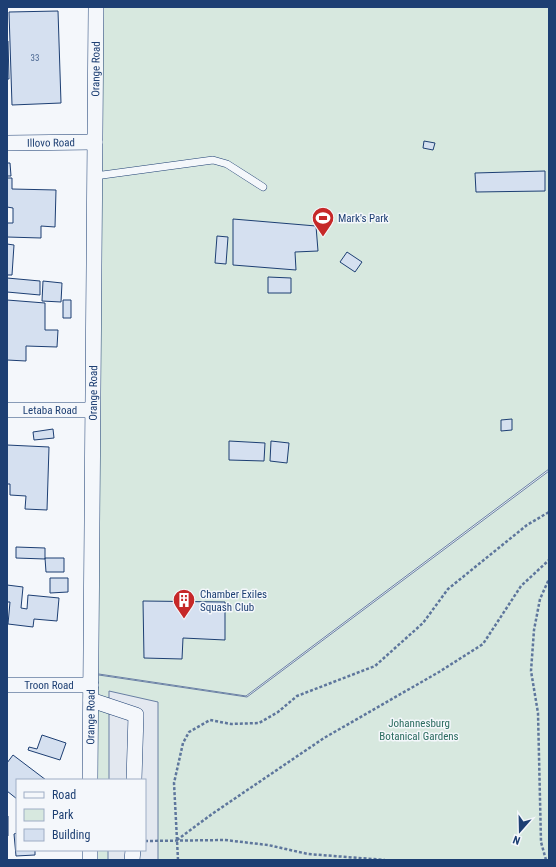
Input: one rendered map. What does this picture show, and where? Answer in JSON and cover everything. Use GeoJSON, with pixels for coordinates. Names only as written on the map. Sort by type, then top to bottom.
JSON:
{"type":"FeatureCollection","features":[{"type":"Feature","properties":{"kind":"street","name":"Orange Road"},"geometry":{"type":"LineString","coordinates":[[90,779],[96,7]]}},
{"type":"Feature","properties":{"kind":"street","name":"Illovo Road"},"geometry":{"type":"LineString","coordinates":[[7,143],[95,142]]}},
{"type":"Feature","properties":{"kind":"street","name":"Letaba Road"},"geometry":{"type":"LineString","coordinates":[[7,410],[92,410]]}},
{"type":"Feature","properties":{"kind":"street","name":"Troon Road"},"geometry":{"type":"LineString","coordinates":[[7,685],[91,692],[136,715],[134,779]]}},
{"type":"Feature","properties":{"kind":"lane"},"geometry":{"type":"LineString","coordinates":[[94,176],[213,160],[227,164],[263,187]]}},
{"type":"Feature","properties":{"kind":"path"},"geometry":{"type":"LineString","coordinates":[[178,860],[174,783],[183,743],[189,732],[210,720],[231,724],[259,723],[278,712],[297,696],[375,666],[423,623],[448,589],[527,525],[549,512]]}},
{"type":"Feature","properties":{"kind":"path"},"geometry":{"type":"LineString","coordinates":[[177,840],[212,814],[324,738],[439,672],[483,644],[521,586],[549,560]]}},
{"type":"Feature","properties":{"kind":"path"},"geometry":{"type":"LineString","coordinates":[[546,860],[541,842],[538,713],[531,671],[534,630],[540,599],[549,580]]}},
{"type":"Feature","properties":{"kind":"path"},"geometry":{"type":"LineString","coordinates":[[146,841],[225,840],[268,846],[308,854],[385,860]]}},
{"type":"Feature","properties":{"kind":"green space","name":"Mark's Park"},"geometry":{"type":"Polygon","coordinates":[[[100,7],[549,7],[549,469],[246,696],[92,673],[100,7]]]}},
{"type":"Feature","properties":{"kind":"green space","name":"Johannesburg Botanical Gardens"},"geometry":{"type":"Polygon","coordinates":[[[549,471],[549,860],[90,860],[90,851],[146,851],[146,779],[91,779],[92,674],[247,697],[549,471]]]}},
{"type":"Feature","properties":{"kind":"shaded area"},"geometry":{"type":"Polygon","coordinates":[[[109,691],[158,702],[158,860],[108,860],[108,851],[146,851],[146,779],[109,779],[109,691]]]}},
{"type":"Feature","properties":{"kind":"building"},"geometry":{"type":"Polygon","coordinates":[[[58,11],[61,103],[12,105],[9,12],[58,11]]]}},
{"type":"Feature","properties":{"kind":"building"},"geometry":{"type":"Polygon","coordinates":[[[8,41],[9,79],[7,79],[8,41]]]}},
{"type":"Feature","properties":{"kind":"building"},"geometry":{"type":"Polygon","coordinates":[[[424,141],[435,143],[433,150],[423,148],[424,141]]]}},
{"type":"Feature","properties":{"kind":"building"},"geometry":{"type":"Polygon","coordinates":[[[7,163],[10,163],[11,176],[7,176],[7,163]]]}},
{"type":"Feature","properties":{"kind":"building"},"geometry":{"type":"Polygon","coordinates":[[[545,171],[545,191],[476,192],[475,173],[545,171]]]}},
{"type":"Feature","properties":{"kind":"building"},"geometry":{"type":"Polygon","coordinates":[[[7,178],[12,178],[12,189],[56,190],[55,227],[41,226],[41,238],[7,237],[7,223],[13,223],[13,208],[7,207],[7,178]]]}},
{"type":"Feature","properties":{"kind":"building"},"geometry":{"type":"Polygon","coordinates":[[[233,219],[316,226],[318,251],[295,252],[296,270],[233,265],[233,219]]]}},
{"type":"Feature","properties":{"kind":"building"},"geometry":{"type":"Polygon","coordinates":[[[217,236],[228,237],[226,264],[215,263],[217,236]]]}},
{"type":"Feature","properties":{"kind":"building"},"geometry":{"type":"Polygon","coordinates":[[[7,244],[14,245],[12,275],[7,275],[7,244]]]}},
{"type":"Feature","properties":{"kind":"building"},"geometry":{"type":"Polygon","coordinates":[[[347,252],[362,262],[355,272],[340,262],[347,252]]]}},
{"type":"Feature","properties":{"kind":"building"},"geometry":{"type":"Polygon","coordinates":[[[268,277],[291,278],[291,293],[268,293],[268,277]]]}},
{"type":"Feature","properties":{"kind":"building"},"geometry":{"type":"Polygon","coordinates":[[[7,278],[40,281],[40,295],[7,292],[7,278]]]}},
{"type":"Feature","properties":{"kind":"building"},"geometry":{"type":"Polygon","coordinates":[[[43,281],[62,283],[61,302],[42,301],[43,281]]]}},
{"type":"Feature","properties":{"kind":"building"},"geometry":{"type":"Polygon","coordinates":[[[7,300],[45,303],[45,330],[58,330],[57,347],[26,346],[26,361],[7,360],[7,300]]]}},
{"type":"Feature","properties":{"kind":"building"},"geometry":{"type":"Polygon","coordinates":[[[63,300],[71,300],[71,318],[63,318],[63,300]]]}},
{"type":"Feature","properties":{"kind":"building"},"geometry":{"type":"Polygon","coordinates":[[[512,419],[512,430],[501,431],[501,420],[512,419]]]}},
{"type":"Feature","properties":{"kind":"building"},"geometry":{"type":"Polygon","coordinates":[[[53,429],[54,438],[34,440],[33,432],[53,429]]]}},
{"type":"Feature","properties":{"kind":"building"},"geometry":{"type":"Polygon","coordinates":[[[229,441],[265,443],[264,461],[229,460],[229,441]]]}},
{"type":"Feature","properties":{"kind":"building"},"geometry":{"type":"Polygon","coordinates":[[[271,441],[289,443],[287,463],[270,461],[271,441]]]}},
{"type":"Feature","properties":{"kind":"building"},"geometry":{"type":"Polygon","coordinates":[[[7,445],[49,447],[47,510],[25,509],[26,496],[10,495],[10,484],[7,484],[7,445]]]}},
{"type":"Feature","properties":{"kind":"building"},"geometry":{"type":"Polygon","coordinates":[[[16,547],[45,548],[45,559],[16,558],[16,547]]]}},
{"type":"Feature","properties":{"kind":"building"},"geometry":{"type":"Polygon","coordinates":[[[45,558],[64,558],[64,572],[46,572],[45,558]]]}},
{"type":"Feature","properties":{"kind":"building"},"geometry":{"type":"Polygon","coordinates":[[[50,578],[68,578],[68,592],[50,593],[50,578]]]}},
{"type":"Feature","properties":{"kind":"building"},"geometry":{"type":"Polygon","coordinates":[[[7,585],[23,587],[21,608],[27,609],[28,595],[59,598],[57,621],[34,619],[33,627],[8,624],[10,602],[7,602],[7,585]]]}},
{"type":"Feature","properties":{"kind":"building","name":"Chamber Exiles Squash Club"},"geometry":{"type":"Polygon","coordinates":[[[143,601],[225,602],[225,640],[183,638],[182,659],[144,658],[143,601]]]}},
{"type":"Feature","properties":{"kind":"building"},"geometry":{"type":"Polygon","coordinates":[[[42,735],[66,743],[60,760],[28,750],[29,747],[37,749],[42,735]]]}},
{"type":"Feature","properties":{"kind":"building"},"geometry":{"type":"Polygon","coordinates":[[[13,755],[45,779],[16,779],[16,798],[7,791],[7,763],[13,755]]]}},
{"type":"Feature","properties":{"kind":"building"},"geometry":{"type":"Polygon","coordinates":[[[8,816],[8,836],[7,836],[8,816]]]}},
{"type":"Feature","properties":{"kind":"building"},"geometry":{"type":"Polygon","coordinates":[[[16,833],[16,851],[35,851],[35,855],[16,856],[14,834],[16,833]]]}},
{"type":"Feature","properties":{"kind":"place","name":"Mark's Park"},"geometry":{"type":"Point","coordinates":[323,238]}},
{"type":"Feature","properties":{"kind":"place","name":"Chamber Exiles Squash Club"},"geometry":{"type":"Point","coordinates":[184,620]}}]}
